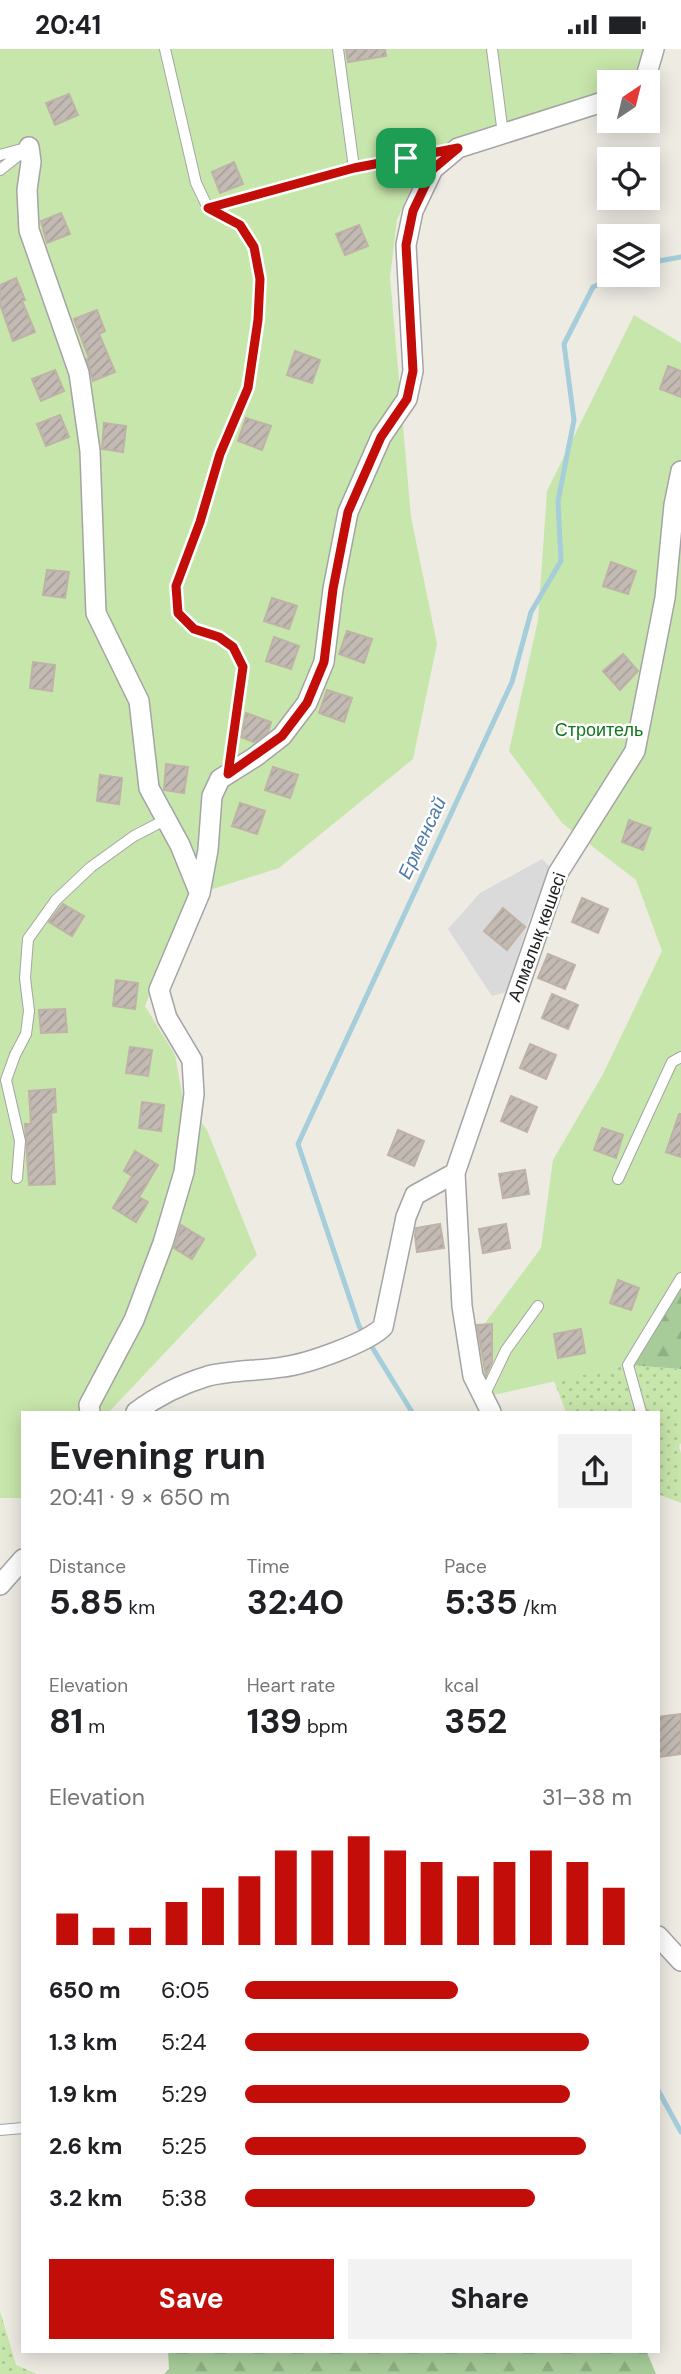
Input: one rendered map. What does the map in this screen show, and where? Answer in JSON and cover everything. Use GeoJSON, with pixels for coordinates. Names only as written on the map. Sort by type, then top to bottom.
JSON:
{"type":"FeatureCollection","features":[{"type":"Feature","properties":{"kind":"street"},"geometry":{"type":"LineString","coordinates":[[648,70],[654,49]]}},
{"type":"Feature","properties":{"kind":"street"},"geometry":{"type":"LineString","coordinates":[[90,1411],[89,1405],[134,1320],[163,1243],[184,1172],[194,1094],[192,1060],[167,1018],[159,990],[200,893],[208,850],[212,796],[220,779],[282,736],[307,703],[324,662],[333,589],[348,512],[381,437],[407,399],[413,371],[406,245],[413,211],[433,169],[458,148],[597,104]]}},
{"type":"Feature","properties":{"kind":"street"},"geometry":{"type":"LineString","coordinates":[[29,148],[29,230],[79,373],[87,425],[96,613],[139,701],[149,787],[180,845],[200,893]]}},
{"type":"Feature","properties":{"kind":"street","name":"Алмалық көшесі"},"geometry":{"type":"LineString","coordinates":[[488,1404],[473,1376],[462,1307],[455,1173],[558,873],[635,751],[665,598],[681,471]]}},
{"type":"Feature","properties":{"kind":"street"},"geometry":{"type":"LineString","coordinates":[[137,1411],[158,1396],[209,1376],[287,1367],[347,1347],[378,1332],[383,1327],[406,1217],[415,1195],[455,1173]]}},
{"type":"Feature","properties":{"kind":"street"},"geometry":{"type":"LineString","coordinates":[[0,1585],[21,1561]]}},
{"type":"Feature","properties":{"kind":"street"},"geometry":{"type":"LineString","coordinates":[[660,1938],[681,1961]]}},
{"type":"Feature","properties":{"kind":"lane"},"geometry":{"type":"LineString","coordinates":[[165,49],[196,183],[208,208],[240,225],[254,247],[260,279],[258,320],[248,388],[220,454],[200,522],[176,586],[178,613],[194,629],[219,637],[233,647],[243,667],[228,774]]}},
{"type":"Feature","properties":{"kind":"lane"},"geometry":{"type":"LineString","coordinates":[[338,49],[354,168]]}},
{"type":"Feature","properties":{"kind":"lane"},"geometry":{"type":"LineString","coordinates":[[492,49],[503,134]]}},
{"type":"Feature","properties":{"kind":"lane"},"geometry":{"type":"LineString","coordinates":[[0,155],[29,148]]}},
{"type":"Feature","properties":{"kind":"lane"},"geometry":{"type":"LineString","coordinates":[[0,170],[29,148]]}},
{"type":"Feature","properties":{"kind":"lane"},"geometry":{"type":"LineString","coordinates":[[208,208],[354,168],[458,148]]}},
{"type":"Feature","properties":{"kind":"lane"},"geometry":{"type":"LineString","coordinates":[[17,1178],[20,1141],[6,1080],[26,1034],[29,1011],[25,978],[28,939],[56,900],[91,867],[134,836],[165,820]]}},
{"type":"Feature","properties":{"kind":"lane"},"geometry":{"type":"LineString","coordinates":[[618,1179],[672,1062],[681,1056]]}},
{"type":"Feature","properties":{"kind":"lane"},"geometry":{"type":"LineString","coordinates":[[641,1411],[628,1366],[681,1278]]}},
{"type":"Feature","properties":{"kind":"lane"},"geometry":{"type":"LineString","coordinates":[[488,1404],[506,1350],[538,1305]]}},
{"type":"Feature","properties":{"kind":"lane"},"geometry":{"type":"LineString","coordinates":[[0,2130],[21,2128]]}},
{"type":"Feature","properties":{"kind":"shaded area"},"geometry":{"type":"Polygon","coordinates":[[[542,859],[551,868],[529,920],[506,992],[492,996],[448,929],[480,893],[542,859]]]}},
{"type":"Feature","properties":{"kind":"green space"},"geometry":{"type":"Polygon","coordinates":[[[0,49],[654,49],[657,70],[597,70],[597,108],[420,168],[397,220],[390,277],[411,517],[437,644],[413,759],[279,868],[188,897],[145,1006],[175,1055],[183,1099],[207,1130],[257,1255],[110,1411],[21,1411],[21,1498],[0,1498],[0,49]]]}},
{"type":"Feature","properties":{"kind":"green space","name":"Строитель"},"geometry":{"type":"Polygon","coordinates":[[[634,315],[681,343],[681,1278],[628,1365],[484,1397],[468,1346],[541,1248],[553,1160],[603,1074],[662,951],[636,880],[562,823],[509,751],[538,620],[547,491],[634,315]]]}},
{"type":"Feature","properties":{"kind":"green space"},"geometry":{"type":"Polygon","coordinates":[[[681,1278],[681,1369],[628,1365],[681,1278]]]}},
{"type":"Feature","properties":{"kind":"green space"},"geometry":{"type":"Polygon","coordinates":[[[628,1365],[681,1369],[681,1503],[660,1495],[660,1411],[566,1411],[554,1381],[628,1365]]]}},
{"type":"Feature","properties":{"kind":"green space"},"geometry":{"type":"Polygon","coordinates":[[[0,2311],[16,2365],[37,2374],[0,2374],[0,2311]]]}},
{"type":"Feature","properties":{"kind":"green space"},"geometry":{"type":"Polygon","coordinates":[[[168,2353],[647,2353],[656,2374],[164,2374],[169,2369],[168,2353]]]}},
{"type":"Feature","properties":{"kind":"building"},"geometry":{"type":"Polygon","coordinates":[[[346,49],[385,49],[386,56],[348,62],[346,49]]]}},
{"type":"Feature","properties":{"kind":"building"},"geometry":{"type":"Polygon","coordinates":[[[69,94],[78,115],[55,125],[46,103],[69,94]]]}},
{"type":"Feature","properties":{"kind":"building"},"geometry":{"type":"Polygon","coordinates":[[[234,162],[243,184],[220,193],[212,172],[234,162]]]}},
{"type":"Feature","properties":{"kind":"building"},"geometry":{"type":"Polygon","coordinates":[[[61,213],[70,234],[47,243],[41,221],[61,213]]]}},
{"type":"Feature","properties":{"kind":"building"},"geometry":{"type":"Polygon","coordinates":[[[359,225],[368,246],[345,255],[336,234],[359,225]]]}},
{"type":"Feature","properties":{"kind":"building"},"geometry":{"type":"Polygon","coordinates":[[[16,278],[35,332],[13,341],[0,304],[0,285],[16,278]]]}},
{"type":"Feature","properties":{"kind":"building"},"geometry":{"type":"Polygon","coordinates":[[[97,310],[105,331],[99,334],[115,372],[93,381],[87,359],[89,358],[74,319],[97,310]]]}},
{"type":"Feature","properties":{"kind":"building"},"geometry":{"type":"Polygon","coordinates":[[[295,351],[320,360],[312,383],[287,375],[295,351]]]}},
{"type":"Feature","properties":{"kind":"building"},"geometry":{"type":"Polygon","coordinates":[[[668,366],[681,371],[681,397],[660,389],[668,366]]]}},
{"type":"Feature","properties":{"kind":"building"},"geometry":{"type":"Polygon","coordinates":[[[55,370],[64,391],[41,401],[32,379],[55,370]]]}},
{"type":"Feature","properties":{"kind":"building"},"geometry":{"type":"Polygon","coordinates":[[[60,415],[69,437],[46,446],[37,424],[60,415]]]}},
{"type":"Feature","properties":{"kind":"building"},"geometry":{"type":"Polygon","coordinates":[[[246,418],[271,426],[262,450],[238,441],[246,418]]]}},
{"type":"Feature","properties":{"kind":"building"},"geometry":{"type":"Polygon","coordinates":[[[104,423],[126,426],[123,452],[102,449],[104,423]]]}},
{"type":"Feature","properties":{"kind":"building"},"geometry":{"type":"Polygon","coordinates":[[[611,562],[636,571],[628,594],[603,586],[611,562]]]}},
{"type":"Feature","properties":{"kind":"building"},"geometry":{"type":"Polygon","coordinates":[[[47,570],[69,572],[65,598],[43,595],[47,570]]]}},
{"type":"Feature","properties":{"kind":"building"},"geometry":{"type":"Polygon","coordinates":[[[272,598],[297,606],[289,629],[264,621],[272,598]]]}},
{"type":"Feature","properties":{"kind":"building"},"geometry":{"type":"Polygon","coordinates":[[[347,631],[372,639],[364,663],[339,654],[347,631]]]}},
{"type":"Feature","properties":{"kind":"building"},"geometry":{"type":"Polygon","coordinates":[[[274,637],[299,646],[291,669],[266,661],[274,637]]]}},
{"type":"Feature","properties":{"kind":"building"},"geometry":{"type":"Polygon","coordinates":[[[623,654],[638,671],[620,690],[603,671],[623,654]]]}},
{"type":"Feature","properties":{"kind":"building"},"geometry":{"type":"Polygon","coordinates":[[[33,662],[55,665],[52,691],[30,688],[33,662]]]}},
{"type":"Feature","properties":{"kind":"building"},"geometry":{"type":"Polygon","coordinates":[[[327,690],[352,698],[344,722],[319,713],[327,690]]]}},
{"type":"Feature","properties":{"kind":"building"},"geometry":{"type":"Polygon","coordinates":[[[246,713],[271,722],[268,732],[254,742],[241,737],[246,713]]]}},
{"type":"Feature","properties":{"kind":"building"},"geometry":{"type":"Polygon","coordinates":[[[166,764],[188,767],[184,793],[164,790],[166,764]]]}},
{"type":"Feature","properties":{"kind":"building"},"geometry":{"type":"Polygon","coordinates":[[[273,767],[298,775],[290,798],[265,790],[273,767]]]}},
{"type":"Feature","properties":{"kind":"building"},"geometry":{"type":"Polygon","coordinates":[[[100,775],[122,778],[119,804],[97,801],[100,775]]]}},
{"type":"Feature","properties":{"kind":"building"},"geometry":{"type":"Polygon","coordinates":[[[240,803],[265,811],[257,834],[232,826],[240,803]]]}},
{"type":"Feature","properties":{"kind":"building"},"geometry":{"type":"Polygon","coordinates":[[[629,820],[651,828],[643,850],[622,842],[629,820]]]}},
{"type":"Feature","properties":{"kind":"building"},"geometry":{"type":"Polygon","coordinates":[[[582,898],[608,909],[598,933],[572,922],[582,898]]]}},
{"type":"Feature","properties":{"kind":"building"},"geometry":{"type":"Polygon","coordinates":[[[63,904],[84,916],[72,936],[49,922],[63,904]]]}},
{"type":"Feature","properties":{"kind":"building"},"geometry":{"type":"Polygon","coordinates":[[[503,908],[525,927],[507,950],[484,931],[503,908]]]}},
{"type":"Feature","properties":{"kind":"building"},"geometry":{"type":"Polygon","coordinates":[[[548,954],[575,965],[565,989],[538,978],[548,954]]]}},
{"type":"Feature","properties":{"kind":"building"},"geometry":{"type":"Polygon","coordinates":[[[116,980],[138,983],[135,1009],[113,1006],[116,980]]]}},
{"type":"Feature","properties":{"kind":"building"},"geometry":{"type":"Polygon","coordinates":[[[552,994],[578,1005],[568,1029],[542,1018],[552,994]]]}},
{"type":"Feature","properties":{"kind":"building"},"geometry":{"type":"Polygon","coordinates":[[[65,1009],[67,1032],[41,1033],[39,1010],[65,1009]]]}},
{"type":"Feature","properties":{"kind":"building"},"geometry":{"type":"Polygon","coordinates":[[[530,1044],[556,1055],[546,1079],[520,1068],[530,1044]]]}},
{"type":"Feature","properties":{"kind":"building"},"geometry":{"type":"Polygon","coordinates":[[[130,1047],[152,1050],[148,1076],[126,1073],[130,1047]]]}},
{"type":"Feature","properties":{"kind":"building"},"geometry":{"type":"Polygon","coordinates":[[[55,1089],[56,1112],[51,1113],[55,1184],[29,1185],[25,1124],[31,1124],[29,1091],[55,1089]]]}},
{"type":"Feature","properties":{"kind":"building"},"geometry":{"type":"Polygon","coordinates":[[[511,1096],[537,1107],[527,1132],[501,1121],[511,1096]]]}},
{"type":"Feature","properties":{"kind":"building"},"geometry":{"type":"Polygon","coordinates":[[[142,1102],[164,1105],[161,1131],[139,1128],[142,1102]]]}},
{"type":"Feature","properties":{"kind":"building"},"geometry":{"type":"Polygon","coordinates":[[[681,1114],[681,1157],[666,1152],[681,1114]]]}},
{"type":"Feature","properties":{"kind":"building"},"geometry":{"type":"Polygon","coordinates":[[[602,1128],[623,1135],[616,1158],[594,1150],[602,1128]]]}},
{"type":"Feature","properties":{"kind":"building"},"geometry":{"type":"Polygon","coordinates":[[[398,1130],[424,1141],[414,1166],[388,1155],[398,1130]]]}},
{"type":"Feature","properties":{"kind":"building"},"geometry":{"type":"Polygon","coordinates":[[[135,1151],[158,1165],[139,1197],[148,1202],[136,1222],[113,1208],[132,1176],[124,1171],[135,1151]]]}},
{"type":"Feature","properties":{"kind":"building"},"geometry":{"type":"Polygon","coordinates":[[[525,1170],[529,1194],[503,1198],[499,1174],[525,1170]]]}},
{"type":"Feature","properties":{"kind":"building"},"geometry":{"type":"Polygon","coordinates":[[[440,1224],[444,1248],[417,1252],[416,1228],[440,1224]]]}},
{"type":"Feature","properties":{"kind":"building"},"geometry":{"type":"Polygon","coordinates":[[[506,1224],[510,1248],[483,1253],[479,1229],[506,1224]]]}},
{"type":"Feature","properties":{"kind":"building"},"geometry":{"type":"Polygon","coordinates":[[[181,1225],[204,1239],[192,1259],[174,1248],[181,1225]]]}},
{"type":"Feature","properties":{"kind":"building"},"geometry":{"type":"Polygon","coordinates":[[[618,1280],[639,1288],[631,1310],[610,1303],[618,1280]]]}},
{"type":"Feature","properties":{"kind":"building"},"geometry":{"type":"Polygon","coordinates":[[[492,1324],[492,1362],[486,1375],[477,1325],[492,1324]]]}},
{"type":"Feature","properties":{"kind":"building"},"geometry":{"type":"Polygon","coordinates":[[[581,1329],[585,1353],[558,1358],[554,1334],[581,1329]]]}},
{"type":"Feature","properties":{"kind":"building"},"geometry":{"type":"Polygon","coordinates":[[[681,1714],[681,1754],[660,1757],[660,1717],[681,1714]]]}},
{"type":"Feature","properties":{"kind":"waterway","name":"Ерменсай"},"geometry":{"type":"LineString","coordinates":[[660,261],[681,257]]}},
{"type":"Feature","properties":{"kind":"waterway","name":"Ерменсай"},"geometry":{"type":"LineString","coordinates":[[411,1411],[359,1326],[298,1144],[512,682],[531,612],[561,561],[558,501],[574,420],[564,344],[593,287],[597,285]]}},
{"type":"Feature","properties":{"kind":"waterway","name":"Ерменсай"},"geometry":{"type":"LineString","coordinates":[[660,2094],[681,2132]]}},
{"type":"Feature","properties":{"kind":"route"},"geometry":{"type":"LineString","coordinates":[[458,148],[433,169],[413,211],[406,245],[413,371],[407,399],[381,437],[348,512],[333,589],[324,662],[307,703],[282,736],[256,757],[228,774],[243,667],[233,647],[219,637],[194,629],[178,613],[176,586],[200,522],[220,454],[248,388],[258,320],[260,279],[254,247],[240,225],[208,208],[354,168],[406,158],[458,148]]}}]}
